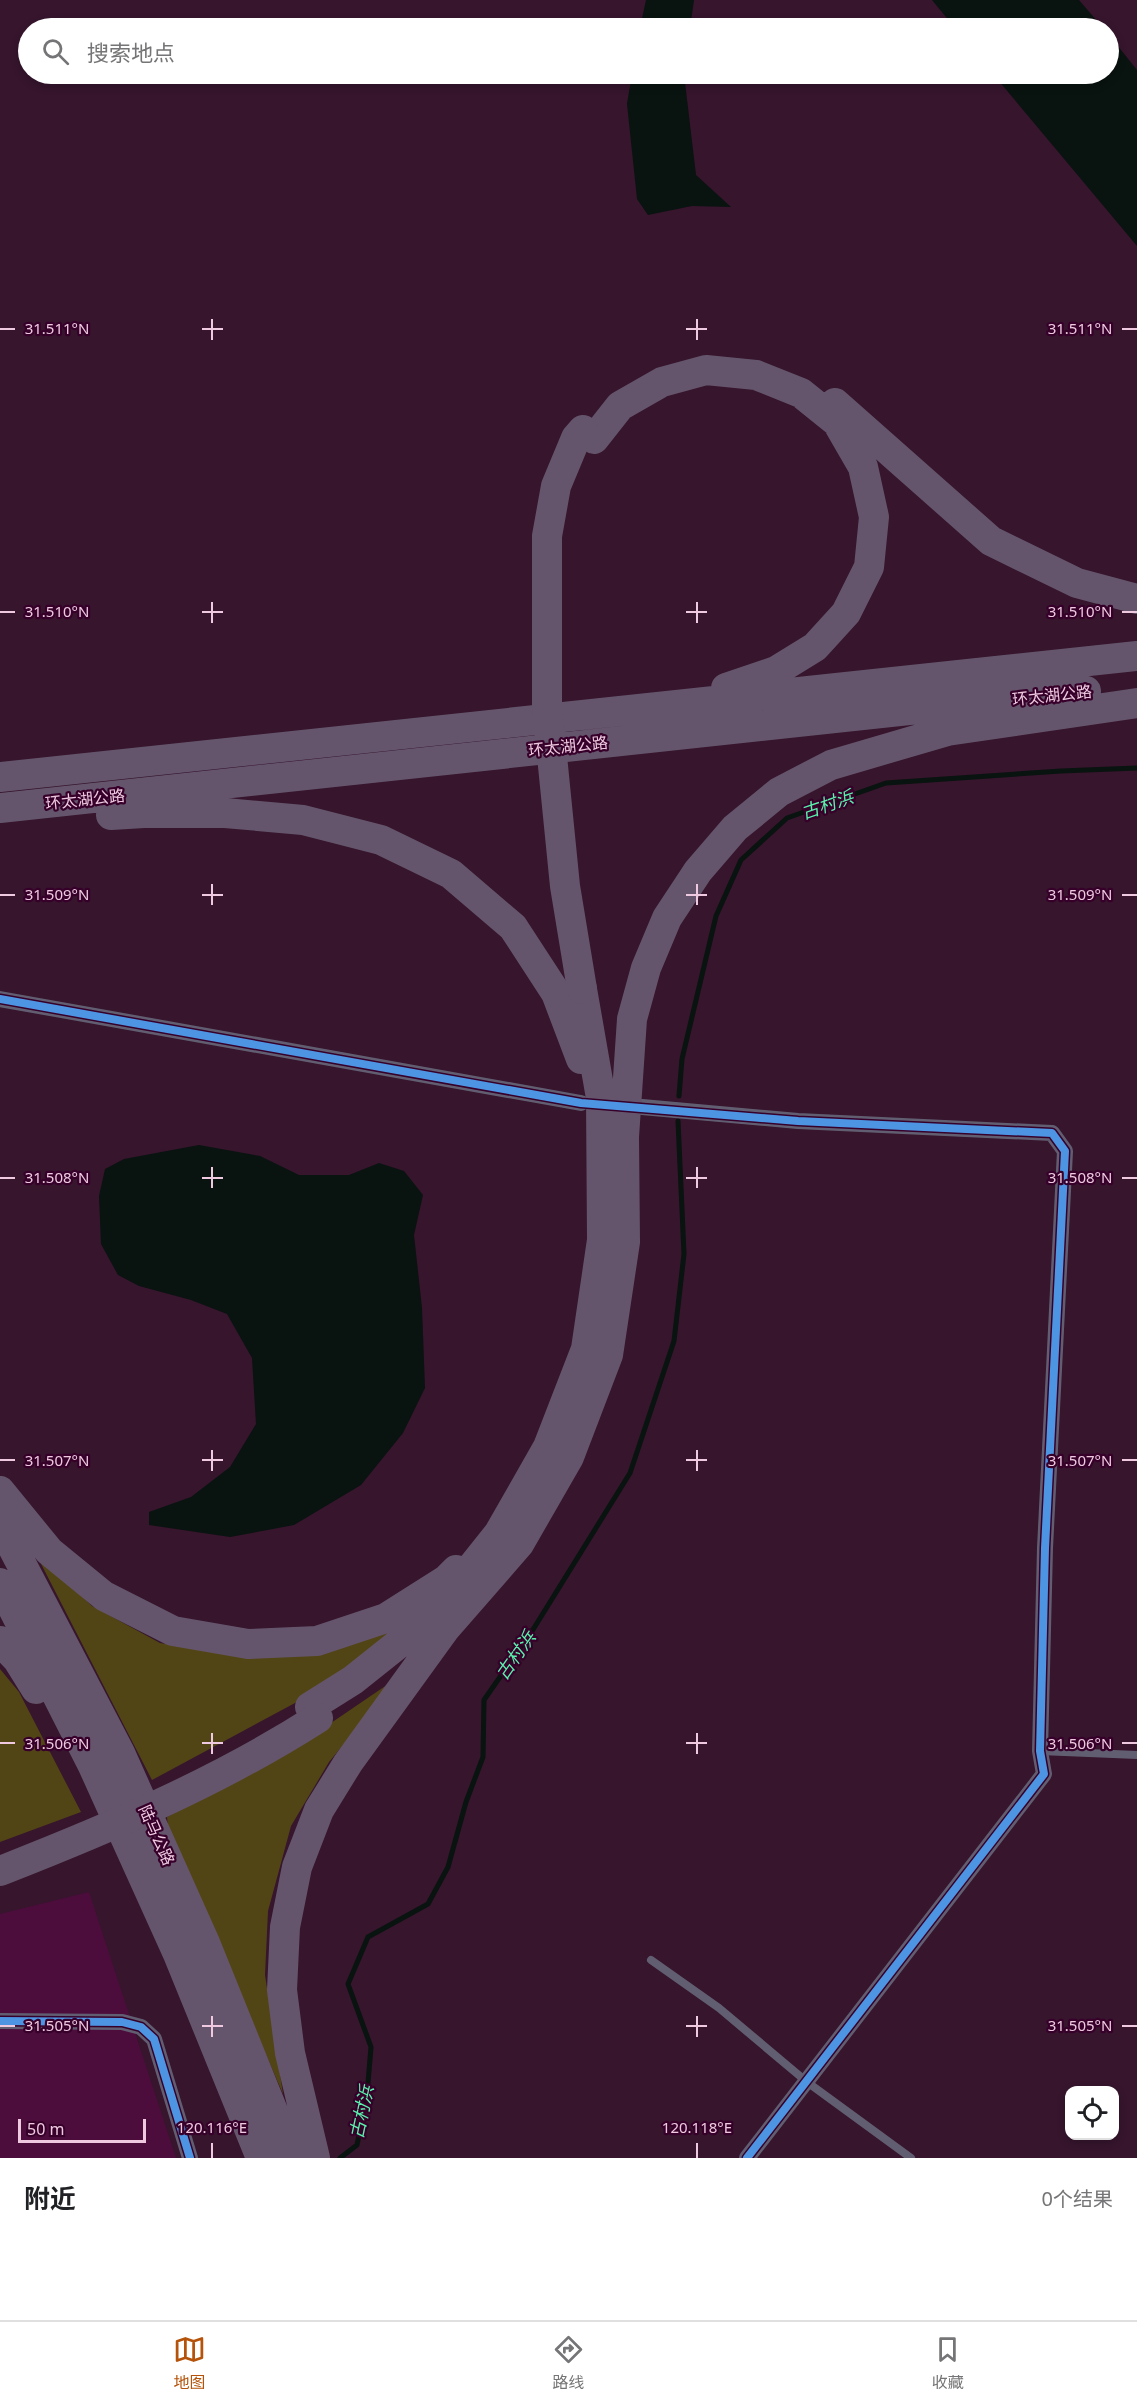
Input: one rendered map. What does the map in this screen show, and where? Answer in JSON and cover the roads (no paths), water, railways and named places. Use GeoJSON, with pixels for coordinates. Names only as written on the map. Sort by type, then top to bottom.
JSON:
{"type":"FeatureCollection","features":[{"type":"Feature","properties":{"kind":"highway"},"geometry":{"type":"LineString","coordinates":[[588,435],[610,395],[657,369],[705,356],[759,362],[808,381],[848,413],[991,541],[1077,583],[1137,599]]}},
{"type":"Feature","properties":{"kind":"highway"},"geometry":{"type":"LineString","coordinates":[[227,754],[460,721],[693,695],[735,686],[776,671],[815,647],[846,613],[869,567],[874,517],[863,467],[837,422],[801,393],[756,375],[706,370],[662,382],[620,406],[588,435],[576,438],[556,486],[547,536],[547,706],[565,886],[589,988],[601,1098],[612,1137],[625,1242],[608,1355],[569,1457],[519,1544],[445,1629],[348,1763],[319,1810],[297,1867],[285,1927],[282,1990],[290,2053],[315,2158]]}},
{"type":"Feature","properties":{"kind":"highway","name":"环太湖公路"},"geometry":{"type":"LineString","coordinates":[[0,777],[1137,656]]}},
{"type":"Feature","properties":{"kind":"highway","name":"环太湖公路"},"geometry":{"type":"LineString","coordinates":[[0,808],[100,807],[1137,686]]}},
{"type":"Feature","properties":{"kind":"highway"},"geometry":{"type":"LineString","coordinates":[[0,1871],[92,1835],[184,1793],[275,1746],[432,1617],[499,1533],[548,1447],[586,1349],[602,1240],[612,1137],[632,1019],[646,968],[674,909],[698,871],[735,828],[779,792],[831,765],[947,730],[1137,703]]}},
{"type":"Feature","properties":{"kind":"highway"},"geometry":{"type":"LineString","coordinates":[[0,821],[100,807],[144,813],[225,813],[303,820],[381,840],[451,874],[513,927],[556,993],[583,1064],[594,1120],[612,1137]]}},
{"type":"Feature","properties":{"kind":"highway"},"geometry":{"type":"LineString","coordinates":[[0,1491],[49,1551],[104,1596],[173,1631],[248,1644],[317,1641],[386,1618],[446,1580],[499,1533]]}},
{"type":"Feature","properties":{"kind":"highway","name":"陆马公路"},"geometry":{"type":"LineString","coordinates":[[0,1523],[120,1753],[205,1943],[292,2158]]}},
{"type":"Feature","properties":{"kind":"highway","name":"陆马公路"},"geometry":{"type":"LineString","coordinates":[[0,1583],[93,1766],[178,1954],[258,2149]]}},
{"type":"Feature","properties":{"kind":"highway"},"geometry":{"type":"LineString","coordinates":[[0,1856],[86,1822],[178,1781],[268,1733],[361,1691],[445,1629]]}},
{"type":"Feature","properties":{"kind":"highway"},"geometry":{"type":"LineString","coordinates":[[0,1641],[18,1660],[54,1722],[164,1960],[258,2149]]}},
{"type":"Feature","properties":{"kind":"street"},"geometry":{"type":"LineString","coordinates":[[0,999],[581,1103]]}},
{"type":"Feature","properties":{"kind":"street"},"geometry":{"type":"LineString","coordinates":[[642,1107],[798,1121],[1052,1133],[1065,1151],[1045,1536],[1040,1751],[1044,1774],[747,2158]]}},
{"type":"Feature","properties":{"kind":"street"},"geometry":{"type":"LineString","coordinates":[[0,2021],[122,2022],[141,2028],[154,2038],[190,2158]]}},
{"type":"Feature","properties":{"kind":"lane"},"geometry":{"type":"LineString","coordinates":[[1040,1751],[1137,1755]]}},
{"type":"Feature","properties":{"kind":"lane"},"geometry":{"type":"LineString","coordinates":[[651,1960],[719,2008],[807,2082],[911,2158]]}},
{"type":"Feature","properties":{"kind":"waterway","name":"古村浜"},"geometry":{"type":"LineString","coordinates":[[679,1096],[682,1059],[716,916],[741,860],[787,818],[886,783],[1137,768]]}},
{"type":"Feature","properties":{"kind":"waterway","name":"古村浜"},"geometry":{"type":"LineString","coordinates":[[340,2158],[357,2145],[367,2095],[371,2047],[348,1984],[368,1937],[428,1904],[448,1867],[466,1802],[483,1757],[484,1700],[534,1628],[630,1473],[674,1341],[684,1254],[678,1121]]}}]}
